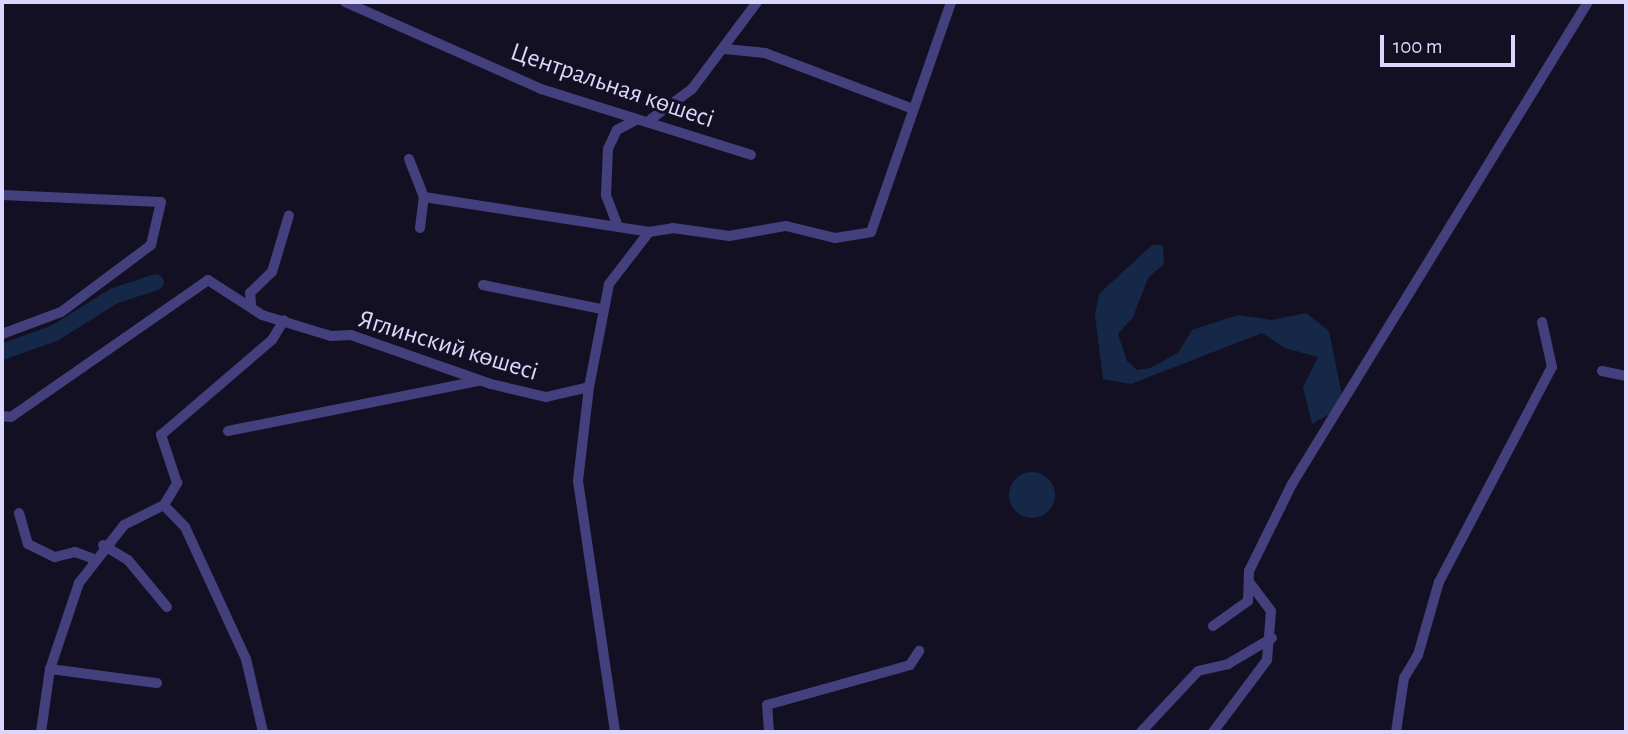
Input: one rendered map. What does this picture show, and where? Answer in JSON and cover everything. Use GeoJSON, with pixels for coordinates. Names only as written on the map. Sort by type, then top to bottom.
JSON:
{"type":"FeatureCollection","features":[{"type":"Feature","properties":{"kind":"street","name":"Центральная көшесі"},"geometry":{"type":"LineString","coordinates":[[345,2],[541,89],[636,120],[651,119],[751,155]]}},
{"type":"Feature","properties":{"kind":"street"},"geometry":{"type":"LineString","coordinates":[[651,119],[692,89],[725,49],[757,2]]}},
{"type":"Feature","properties":{"kind":"street"},"geometry":{"type":"LineString","coordinates":[[424,197],[585,226],[617,224],[649,232],[673,228],[729,236],[786,226],[835,238],[862,236],[877,223],[951,2]]}},
{"type":"Feature","properties":{"kind":"street"},"geometry":{"type":"LineString","coordinates":[[1213,626],[1248,601],[1249,582],[1292,484],[1588,2]]}},
{"type":"Feature","properties":{"kind":"street"},"geometry":{"type":"LineString","coordinates":[[725,49],[765,53],[913,109]]}},
{"type":"Feature","properties":{"kind":"street"},"geometry":{"type":"LineString","coordinates":[[617,224],[606,195],[608,149],[617,130],[636,120]]}},
{"type":"Feature","properties":{"kind":"street"},"geometry":{"type":"LineString","coordinates":[[410,159],[424,197],[420,228]]}},
{"type":"Feature","properties":{"kind":"street"},"geometry":{"type":"LineString","coordinates":[[2,195],[161,202],[151,245],[61,312],[2,334]]}},
{"type":"Feature","properties":{"kind":"street"},"geometry":{"type":"LineString","coordinates":[[251,304],[250,293],[272,272],[289,215]]}},
{"type":"Feature","properties":{"kind":"street"},"geometry":{"type":"LineString","coordinates":[[615,732],[578,481],[601,309],[622,262],[649,232]]}},
{"type":"Feature","properties":{"kind":"street","name":"Яглинский көшесі"},"geometry":{"type":"LineString","coordinates":[[2,416],[12,417],[208,279],[251,304],[262,315],[331,335],[351,335],[480,381],[546,397],[589,387]]}},
{"type":"Feature","properties":{"kind":"street"},"geometry":{"type":"LineString","coordinates":[[483,285],[601,309]]}},
{"type":"Feature","properties":{"kind":"street"},"geometry":{"type":"LineString","coordinates":[[41,732],[50,668],[79,583],[103,545],[124,524],[164,505],[177,483],[161,435],[272,340],[284,320]]}},
{"type":"Feature","properties":{"kind":"street"},"geometry":{"type":"LineString","coordinates":[[1396,732],[1404,678],[1418,654],[1439,582],[1552,367],[1542,322]]}},
{"type":"Feature","properties":{"kind":"street"},"geometry":{"type":"LineString","coordinates":[[1602,372],[1626,376]]}},
{"type":"Feature","properties":{"kind":"street"},"geometry":{"type":"LineString","coordinates":[[228,431],[480,381]]}},
{"type":"Feature","properties":{"kind":"street"},"geometry":{"type":"LineString","coordinates":[[164,505],[184,527],[246,659],[263,732]]}},
{"type":"Feature","properties":{"kind":"street"},"geometry":{"type":"LineString","coordinates":[[19,513],[28,544],[55,557],[75,552],[94,559]]}},
{"type":"Feature","properties":{"kind":"street"},"geometry":{"type":"LineString","coordinates":[[103,545],[128,560],[167,607]]}},
{"type":"Feature","properties":{"kind":"street"},"geometry":{"type":"LineString","coordinates":[[1213,732],[1260,671],[1272,638],[1271,611],[1249,582]]}},
{"type":"Feature","properties":{"kind":"street"},"geometry":{"type":"LineString","coordinates":[[1141,732],[1198,671],[1228,664],[1272,638]]}},
{"type":"Feature","properties":{"kind":"street"},"geometry":{"type":"LineString","coordinates":[[769,732],[767,705],[910,664],[919,651]]}},
{"type":"Feature","properties":{"kind":"street"},"geometry":{"type":"LineString","coordinates":[[50,668],[157,683]]}},
{"type":"Feature","properties":{"kind":"water"},"geometry":{"type":"Polygon","coordinates":[[[1152,245],[1163,245],[1164,264],[1148,278],[1133,317],[1118,334],[1127,361],[1137,370],[1150,368],[1178,353],[1192,330],[1238,315],[1272,320],[1306,313],[1329,331],[1342,395],[1331,413],[1312,424],[1303,387],[1318,357],[1285,348],[1262,333],[1131,384],[1103,379],[1095,315],[1099,294],[1152,245]]]}},
{"type":"Feature","properties":{"kind":"water"},"geometry":{"type":"Polygon","coordinates":[[[1032,472],[1048,479],[1055,495],[1048,511],[1032,518],[1016,511],[1009,495],[1016,479],[1032,472]]]}},
{"type":"Feature","properties":{"kind":"waterway"},"geometry":{"type":"LineString","coordinates":[[2,352],[55,333],[114,296],[156,282]]}}]}
